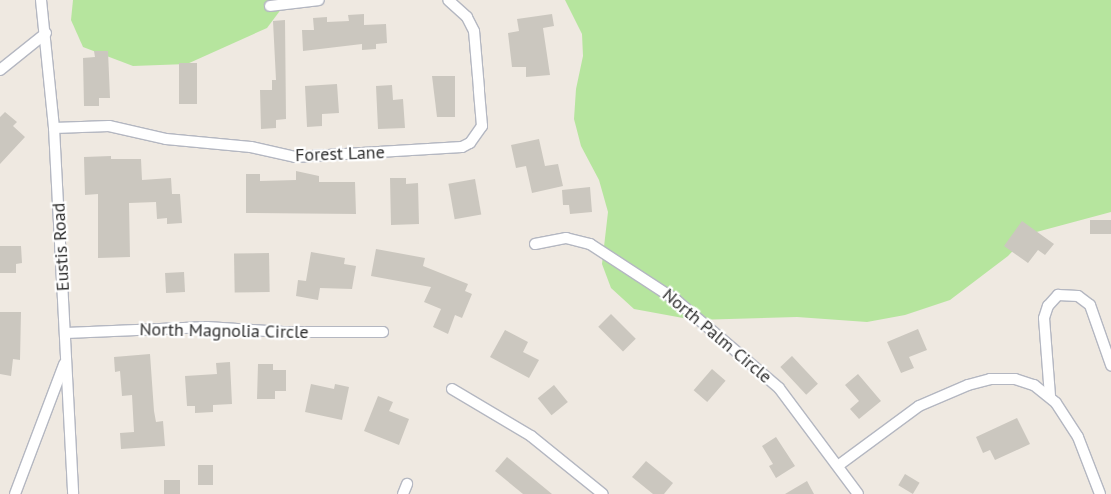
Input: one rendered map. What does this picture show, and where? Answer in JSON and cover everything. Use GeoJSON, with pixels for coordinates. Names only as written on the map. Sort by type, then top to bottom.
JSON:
{"type":"FeatureCollection","features":[{"type":"Feature","properties":{"kind":"street","name":"Eustis Road"},"geometry":{"type":"LineString","coordinates":[[41,0],[46,33],[54,128],[73,494]]}},
{"type":"Feature","properties":{"kind":"street"},"geometry":{"type":"LineString","coordinates":[[270,6],[319,0]]}},
{"type":"Feature","properties":{"kind":"street","name":"Forest Lane"},"geometry":{"type":"LineString","coordinates":[[54,128],[109,126],[166,139],[251,147],[296,157],[462,147],[470,143],[482,126],[480,89],[474,31],[467,17],[448,0]]}},
{"type":"Feature","properties":{"kind":"street"},"geometry":{"type":"LineString","coordinates":[[0,70],[46,33]]}},
{"type":"Feature","properties":{"kind":"street","name":"North Palm Circle"},"geometry":{"type":"LineString","coordinates":[[535,244],[566,238],[590,244],[670,296],[779,388],[839,465],[858,494]]}},
{"type":"Feature","properties":{"kind":"street"},"geometry":{"type":"LineString","coordinates":[[1050,396],[1044,318],[1048,306],[1058,295],[1078,296],[1090,305],[1111,364]]}},
{"type":"Feature","properties":{"kind":"street","name":"North Magnolia Circle"},"geometry":{"type":"LineString","coordinates":[[66,334],[207,327],[283,332],[383,332]]}},
{"type":"Feature","properties":{"kind":"street"},"geometry":{"type":"LineString","coordinates":[[15,494],[66,360]]}},
{"type":"Feature","properties":{"kind":"street"},"geometry":{"type":"LineString","coordinates":[[839,465],[919,406],[968,385],[990,379],[1015,379],[1034,385],[1050,396],[1078,437],[1100,494]]}},
{"type":"Feature","properties":{"kind":"street"},"geometry":{"type":"LineString","coordinates":[[452,388],[531,436],[603,494]]}},
{"type":"Feature","properties":{"kind":"green space"},"geometry":{"type":"Polygon","coordinates":[[[73,0],[288,0],[267,28],[187,64],[133,66],[83,47],[71,20],[73,0]]]}},
{"type":"Feature","properties":{"kind":"green space"},"geometry":{"type":"Polygon","coordinates":[[[565,0],[1111,0],[1111,212],[1029,234],[1008,256],[950,300],[905,315],[867,322],[797,317],[694,320],[634,309],[611,288],[602,264],[608,212],[599,180],[581,146],[574,119],[576,89],[583,56],[582,34],[565,0]]]}},
{"type":"Feature","properties":{"kind":"building"},"geometry":{"type":"Polygon","coordinates":[[[364,14],[364,25],[386,24],[387,43],[376,44],[376,49],[362,50],[362,44],[303,51],[302,30],[314,30],[313,18],[327,17],[327,22],[349,21],[348,15],[364,14]]]}},
{"type":"Feature","properties":{"kind":"building"},"geometry":{"type":"Polygon","coordinates":[[[552,14],[554,26],[543,28],[550,75],[526,77],[526,67],[512,67],[508,33],[519,31],[517,19],[552,14]]]}},
{"type":"Feature","properties":{"kind":"building"},"geometry":{"type":"Polygon","coordinates":[[[285,20],[286,119],[276,120],[276,128],[261,129],[260,90],[272,90],[272,80],[276,80],[273,21],[285,20]]]}},
{"type":"Feature","properties":{"kind":"building"},"geometry":{"type":"Polygon","coordinates":[[[94,51],[108,51],[110,98],[99,98],[99,106],[84,106],[83,58],[95,57],[94,51]]]}},
{"type":"Feature","properties":{"kind":"building"},"geometry":{"type":"Polygon","coordinates":[[[179,63],[197,63],[197,104],[179,104],[179,63]]]}},
{"type":"Feature","properties":{"kind":"building"},"geometry":{"type":"Polygon","coordinates":[[[432,76],[455,76],[455,117],[437,117],[432,76]]]}},
{"type":"Feature","properties":{"kind":"building"},"geometry":{"type":"Polygon","coordinates":[[[337,84],[339,113],[322,114],[322,126],[307,127],[305,86],[337,84]]]}},
{"type":"Feature","properties":{"kind":"building"},"geometry":{"type":"Polygon","coordinates":[[[392,85],[393,100],[403,99],[405,128],[378,129],[376,86],[392,85]]]}},
{"type":"Feature","properties":{"kind":"building"},"geometry":{"type":"Polygon","coordinates":[[[5,112],[17,122],[13,126],[25,137],[0,164],[0,117],[5,112]]]}},
{"type":"Feature","properties":{"kind":"building"},"geometry":{"type":"Polygon","coordinates":[[[539,139],[545,166],[558,164],[563,186],[532,193],[526,166],[516,168],[511,145],[539,139]]]}},
{"type":"Feature","properties":{"kind":"building"},"geometry":{"type":"Polygon","coordinates":[[[111,156],[111,159],[141,159],[142,180],[171,178],[172,194],[180,194],[182,223],[167,224],[167,218],[157,219],[156,202],[129,203],[130,257],[98,258],[98,194],[85,195],[84,157],[111,156]]]}},
{"type":"Feature","properties":{"kind":"building"},"geometry":{"type":"Polygon","coordinates":[[[296,171],[319,176],[319,182],[355,182],[356,214],[246,213],[246,174],[260,174],[260,181],[296,180],[296,171]]]}},
{"type":"Feature","properties":{"kind":"building"},"geometry":{"type":"Polygon","coordinates":[[[390,178],[406,178],[406,184],[418,183],[419,224],[391,225],[390,178]]]}},
{"type":"Feature","properties":{"kind":"building"},"geometry":{"type":"Polygon","coordinates":[[[475,179],[481,214],[455,219],[448,184],[475,179]]]}},
{"type":"Feature","properties":{"kind":"building"},"geometry":{"type":"Polygon","coordinates":[[[590,187],[592,212],[570,214],[569,205],[563,205],[562,190],[590,187]]]}},
{"type":"Feature","properties":{"kind":"building"},"geometry":{"type":"Polygon","coordinates":[[[1090,220],[1111,220],[1111,234],[1090,234],[1090,220]]]}},
{"type":"Feature","properties":{"kind":"building"},"geometry":{"type":"Polygon","coordinates":[[[1022,221],[1054,244],[1045,255],[1038,250],[1028,263],[1004,246],[1022,221]]]}},
{"type":"Feature","properties":{"kind":"building"},"geometry":{"type":"Polygon","coordinates":[[[0,246],[21,246],[22,263],[16,264],[16,273],[0,273],[0,246]]]}},
{"type":"Feature","properties":{"kind":"building"},"geometry":{"type":"Polygon","coordinates":[[[376,249],[425,258],[423,266],[468,284],[465,291],[472,294],[462,318],[455,315],[448,334],[433,327],[441,309],[424,302],[431,287],[371,276],[376,249]]]}},
{"type":"Feature","properties":{"kind":"building"},"geometry":{"type":"Polygon","coordinates":[[[311,252],[345,258],[344,264],[356,266],[352,289],[320,288],[318,300],[296,296],[298,280],[306,281],[311,252]]]}},
{"type":"Feature","properties":{"kind":"building"},"geometry":{"type":"Polygon","coordinates":[[[269,253],[270,292],[235,293],[234,254],[269,253]]]}},
{"type":"Feature","properties":{"kind":"building"},"geometry":{"type":"Polygon","coordinates":[[[184,272],[185,292],[166,293],[165,273],[184,272]]]}},
{"type":"Feature","properties":{"kind":"building"},"geometry":{"type":"Polygon","coordinates":[[[0,312],[21,312],[20,360],[13,359],[11,376],[0,374],[0,312]]]}},
{"type":"Feature","properties":{"kind":"building"},"geometry":{"type":"Polygon","coordinates":[[[611,314],[636,339],[623,351],[598,327],[611,314]]]}},
{"type":"Feature","properties":{"kind":"building"},"geometry":{"type":"Polygon","coordinates":[[[918,329],[927,350],[909,357],[914,368],[901,373],[887,342],[918,329]]]}},
{"type":"Feature","properties":{"kind":"building"},"geometry":{"type":"Polygon","coordinates":[[[505,330],[528,342],[523,352],[539,360],[529,378],[490,357],[505,330]]]}},
{"type":"Feature","properties":{"kind":"building"},"geometry":{"type":"Polygon","coordinates":[[[150,354],[154,411],[156,422],[163,421],[165,446],[121,449],[120,433],[134,432],[132,395],[122,396],[120,371],[115,372],[114,357],[150,354]]]}},
{"type":"Feature","properties":{"kind":"building"},"geometry":{"type":"Polygon","coordinates":[[[792,356],[818,384],[806,395],[780,367],[792,356]]]}},
{"type":"Feature","properties":{"kind":"building"},"geometry":{"type":"Polygon","coordinates":[[[230,362],[232,404],[213,405],[213,412],[195,413],[195,406],[187,406],[185,376],[217,374],[216,363],[230,362]]]}},
{"type":"Feature","properties":{"kind":"building"},"geometry":{"type":"Polygon","coordinates":[[[258,364],[273,364],[273,370],[286,370],[286,391],[275,391],[275,399],[257,399],[258,364]]]}},
{"type":"Feature","properties":{"kind":"building"},"geometry":{"type":"Polygon","coordinates":[[[712,369],[726,381],[707,402],[694,390],[712,369]]]}},
{"type":"Feature","properties":{"kind":"building"},"geometry":{"type":"Polygon","coordinates":[[[858,374],[881,401],[859,419],[850,409],[859,401],[845,385],[858,374]]]}},
{"type":"Feature","properties":{"kind":"building"},"geometry":{"type":"Polygon","coordinates":[[[311,384],[334,389],[335,384],[349,387],[342,420],[305,412],[311,384]]]}},
{"type":"Feature","properties":{"kind":"building"},"geometry":{"type":"Polygon","coordinates":[[[554,385],[568,402],[552,415],[538,398],[554,385]]]}},
{"type":"Feature","properties":{"kind":"building"},"geometry":{"type":"Polygon","coordinates":[[[378,396],[393,402],[389,411],[409,419],[399,445],[364,431],[378,396]]]}},
{"type":"Feature","properties":{"kind":"building"},"geometry":{"type":"Polygon","coordinates":[[[1017,418],[1030,444],[995,460],[990,450],[983,453],[976,437],[1017,418]]]}},
{"type":"Feature","properties":{"kind":"building"},"geometry":{"type":"Polygon","coordinates":[[[776,437],[795,466],[776,478],[769,466],[773,464],[762,446],[776,437]]]}},
{"type":"Feature","properties":{"kind":"building"},"geometry":{"type":"Polygon","coordinates":[[[507,457],[552,494],[523,494],[495,471],[507,457]]]}},
{"type":"Feature","properties":{"kind":"building"},"geometry":{"type":"Polygon","coordinates":[[[646,461],[673,483],[664,494],[653,494],[632,477],[646,461]]]}},
{"type":"Feature","properties":{"kind":"building"},"geometry":{"type":"Polygon","coordinates":[[[198,465],[213,465],[213,485],[198,485],[198,465]]]}},
{"type":"Feature","properties":{"kind":"building"},"geometry":{"type":"Polygon","coordinates":[[[905,474],[920,483],[913,494],[898,485],[905,474]]]}},
{"type":"Feature","properties":{"kind":"building"},"geometry":{"type":"Polygon","coordinates":[[[164,480],[180,480],[180,494],[164,494],[164,480]]]}},
{"type":"Feature","properties":{"kind":"building"},"geometry":{"type":"Polygon","coordinates":[[[807,481],[814,494],[785,494],[807,481]]]}}]}
